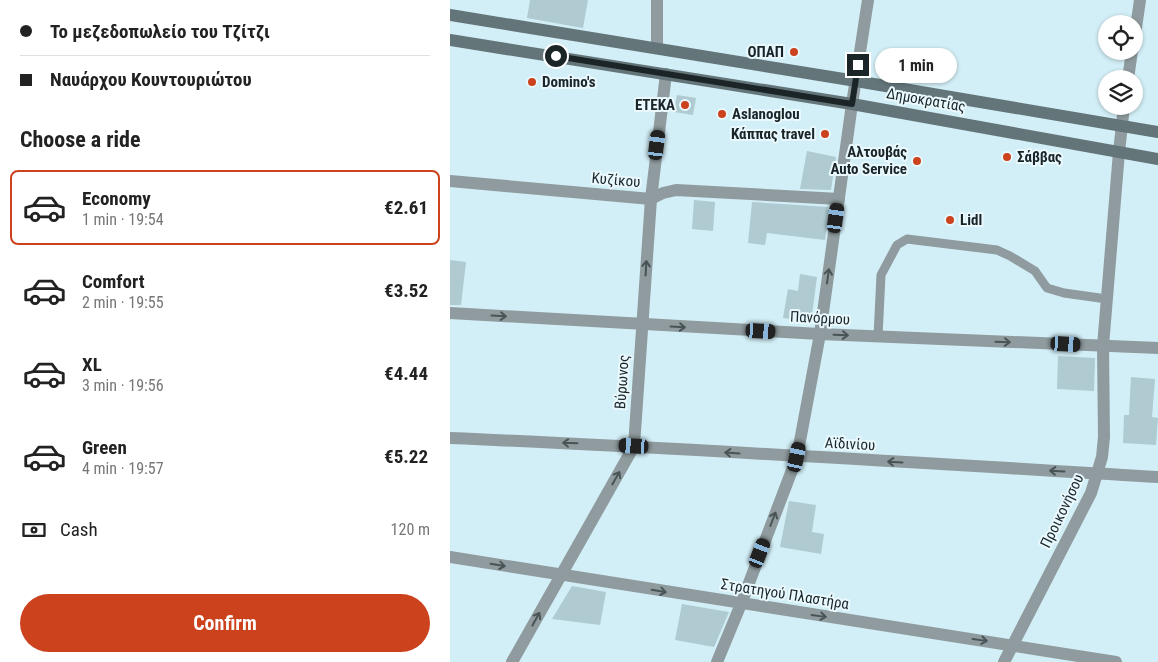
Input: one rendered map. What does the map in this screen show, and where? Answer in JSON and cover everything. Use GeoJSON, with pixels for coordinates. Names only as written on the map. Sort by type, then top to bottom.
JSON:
{"type":"FeatureCollection","features":[{"type":"Feature","properties":{"kind":"main road","name":"Δημοκρατίας"},"geometry":{"type":"LineString","coordinates":[[450,15],[1158,132]]}},
{"type":"Feature","properties":{"kind":"main road","name":"Δημοκρατίας"},"geometry":{"type":"LineString","coordinates":[[450,40],[852,104],[1158,159]]}},
{"type":"Feature","properties":{"kind":"street"},"geometry":{"type":"LineString","coordinates":[[656,48],[657,0]]}},
{"type":"Feature","properties":{"kind":"street"},"geometry":{"type":"LineString","coordinates":[[717,662],[797,457],[820,334],[868,0]]}},
{"type":"Feature","properties":{"kind":"street"},"geometry":{"type":"LineString","coordinates":[[1138,15],[1140,0]]}},
{"type":"Feature","properties":{"kind":"street","name":"Βύρωνος"},"geometry":{"type":"LineString","coordinates":[[512,662],[634,446],[650,199],[666,74]]}},
{"type":"Feature","properties":{"kind":"street","name":"Προικονήσου"},"geometry":{"type":"LineString","coordinates":[[1004,662],[1091,493],[1102,457],[1104,437],[1104,346],[1123,115]]}},
{"type":"Feature","properties":{"kind":"street","name":"Κυζίκου"},"geometry":{"type":"LineString","coordinates":[[450,181],[650,199],[676,190],[839,199]]}},
{"type":"Feature","properties":{"kind":"street","name":"Πανόρμου"},"geometry":{"type":"LineString","coordinates":[[450,313],[820,334],[1158,348]]}},
{"type":"Feature","properties":{"kind":"street","name":"Αϊδινίου"},"geometry":{"type":"LineString","coordinates":[[450,438],[634,446],[1158,477]]}},
{"type":"Feature","properties":{"kind":"street","name":"Στρατηγού Πλαστήρα"},"geometry":{"type":"LineString","coordinates":[[450,557],[1116,662]]}},
{"type":"Feature","properties":{"kind":"lane"},"geometry":{"type":"LineString","coordinates":[[878,336],[881,275],[897,245],[907,239],[997,250],[1035,271],[1047,288],[1064,293],[1107,299]]}},
{"type":"Feature","properties":{"kind":"building"},"geometry":{"type":"Polygon","coordinates":[[[530,0],[588,0],[583,28],[527,18],[530,0]]]}},
{"type":"Feature","properties":{"kind":"building","name":"ΕΤΕΚΑ"},"geometry":{"type":"Polygon","coordinates":[[[677,95],[696,98],[693,115],[674,112],[677,95]]]}},
{"type":"Feature","properties":{"kind":"building"},"geometry":{"type":"Polygon","coordinates":[[[807,151],[836,157],[831,190],[800,189],[807,151]]]}},
{"type":"Feature","properties":{"kind":"building"},"geometry":{"type":"Polygon","coordinates":[[[694,200],[715,202],[713,231],[692,229],[694,200]]]}},
{"type":"Feature","properties":{"kind":"building"},"geometry":{"type":"Polygon","coordinates":[[[752,202],[828,207],[825,240],[767,233],[765,245],[748,243],[752,202]]]}},
{"type":"Feature","properties":{"kind":"building"},"geometry":{"type":"Polygon","coordinates":[[[450,260],[466,262],[461,305],[450,305],[450,260]]]}},
{"type":"Feature","properties":{"kind":"building"},"geometry":{"type":"Polygon","coordinates":[[[800,274],[817,277],[811,322],[783,318],[788,289],[798,291],[800,274]]]}},
{"type":"Feature","properties":{"kind":"building"},"geometry":{"type":"Polygon","coordinates":[[[1058,356],[1095,358],[1094,391],[1057,389],[1058,356]]]}},
{"type":"Feature","properties":{"kind":"building"},"geometry":{"type":"Polygon","coordinates":[[[1131,377],[1155,379],[1152,417],[1158,418],[1156,445],[1123,443],[1124,415],[1129,415],[1131,377]]]}},
{"type":"Feature","properties":{"kind":"building"},"geometry":{"type":"Polygon","coordinates":[[[789,501],[816,505],[812,532],[824,534],[821,554],[780,547],[789,501]]]}},
{"type":"Feature","properties":{"kind":"building"},"geometry":{"type":"Polygon","coordinates":[[[572,586],[606,592],[600,625],[552,619],[572,586]]]}},
{"type":"Feature","properties":{"kind":"building"},"geometry":{"type":"Polygon","coordinates":[[[682,604],[729,612],[714,647],[675,640],[682,604]]]}},
{"type":"Feature","properties":{"kind":"place","name":"ΟΠΑΠ"},"geometry":{"type":"Point","coordinates":[794,52]}},
{"type":"Feature","properties":{"kind":"place","name":"Domino's"},"geometry":{"type":"Point","coordinates":[532,82]}},
{"type":"Feature","properties":{"kind":"place","name":"ΕΤΕΚΑ"},"geometry":{"type":"Point","coordinates":[685,105]}},
{"type":"Feature","properties":{"kind":"place","name":"Aslanoglou"},"geometry":{"type":"Point","coordinates":[722,114]}},
{"type":"Feature","properties":{"kind":"place","name":"Κάππας travel"},"geometry":{"type":"Point","coordinates":[825,134]}},
{"type":"Feature","properties":{"kind":"place","name":"Σάββας"},"geometry":{"type":"Point","coordinates":[1007,157]}},
{"type":"Feature","properties":{"kind":"place","name":"Αλτουβάς Auto Service"},"geometry":{"type":"Point","coordinates":[917,161]}},
{"type":"Feature","properties":{"kind":"place","name":"Lidl"},"geometry":{"type":"Point","coordinates":[950,220]}},
{"type":"Feature","properties":{"kind":"route"},"geometry":{"type":"LineString","coordinates":[[556,56],[852,104],[858,65]]}}]}
